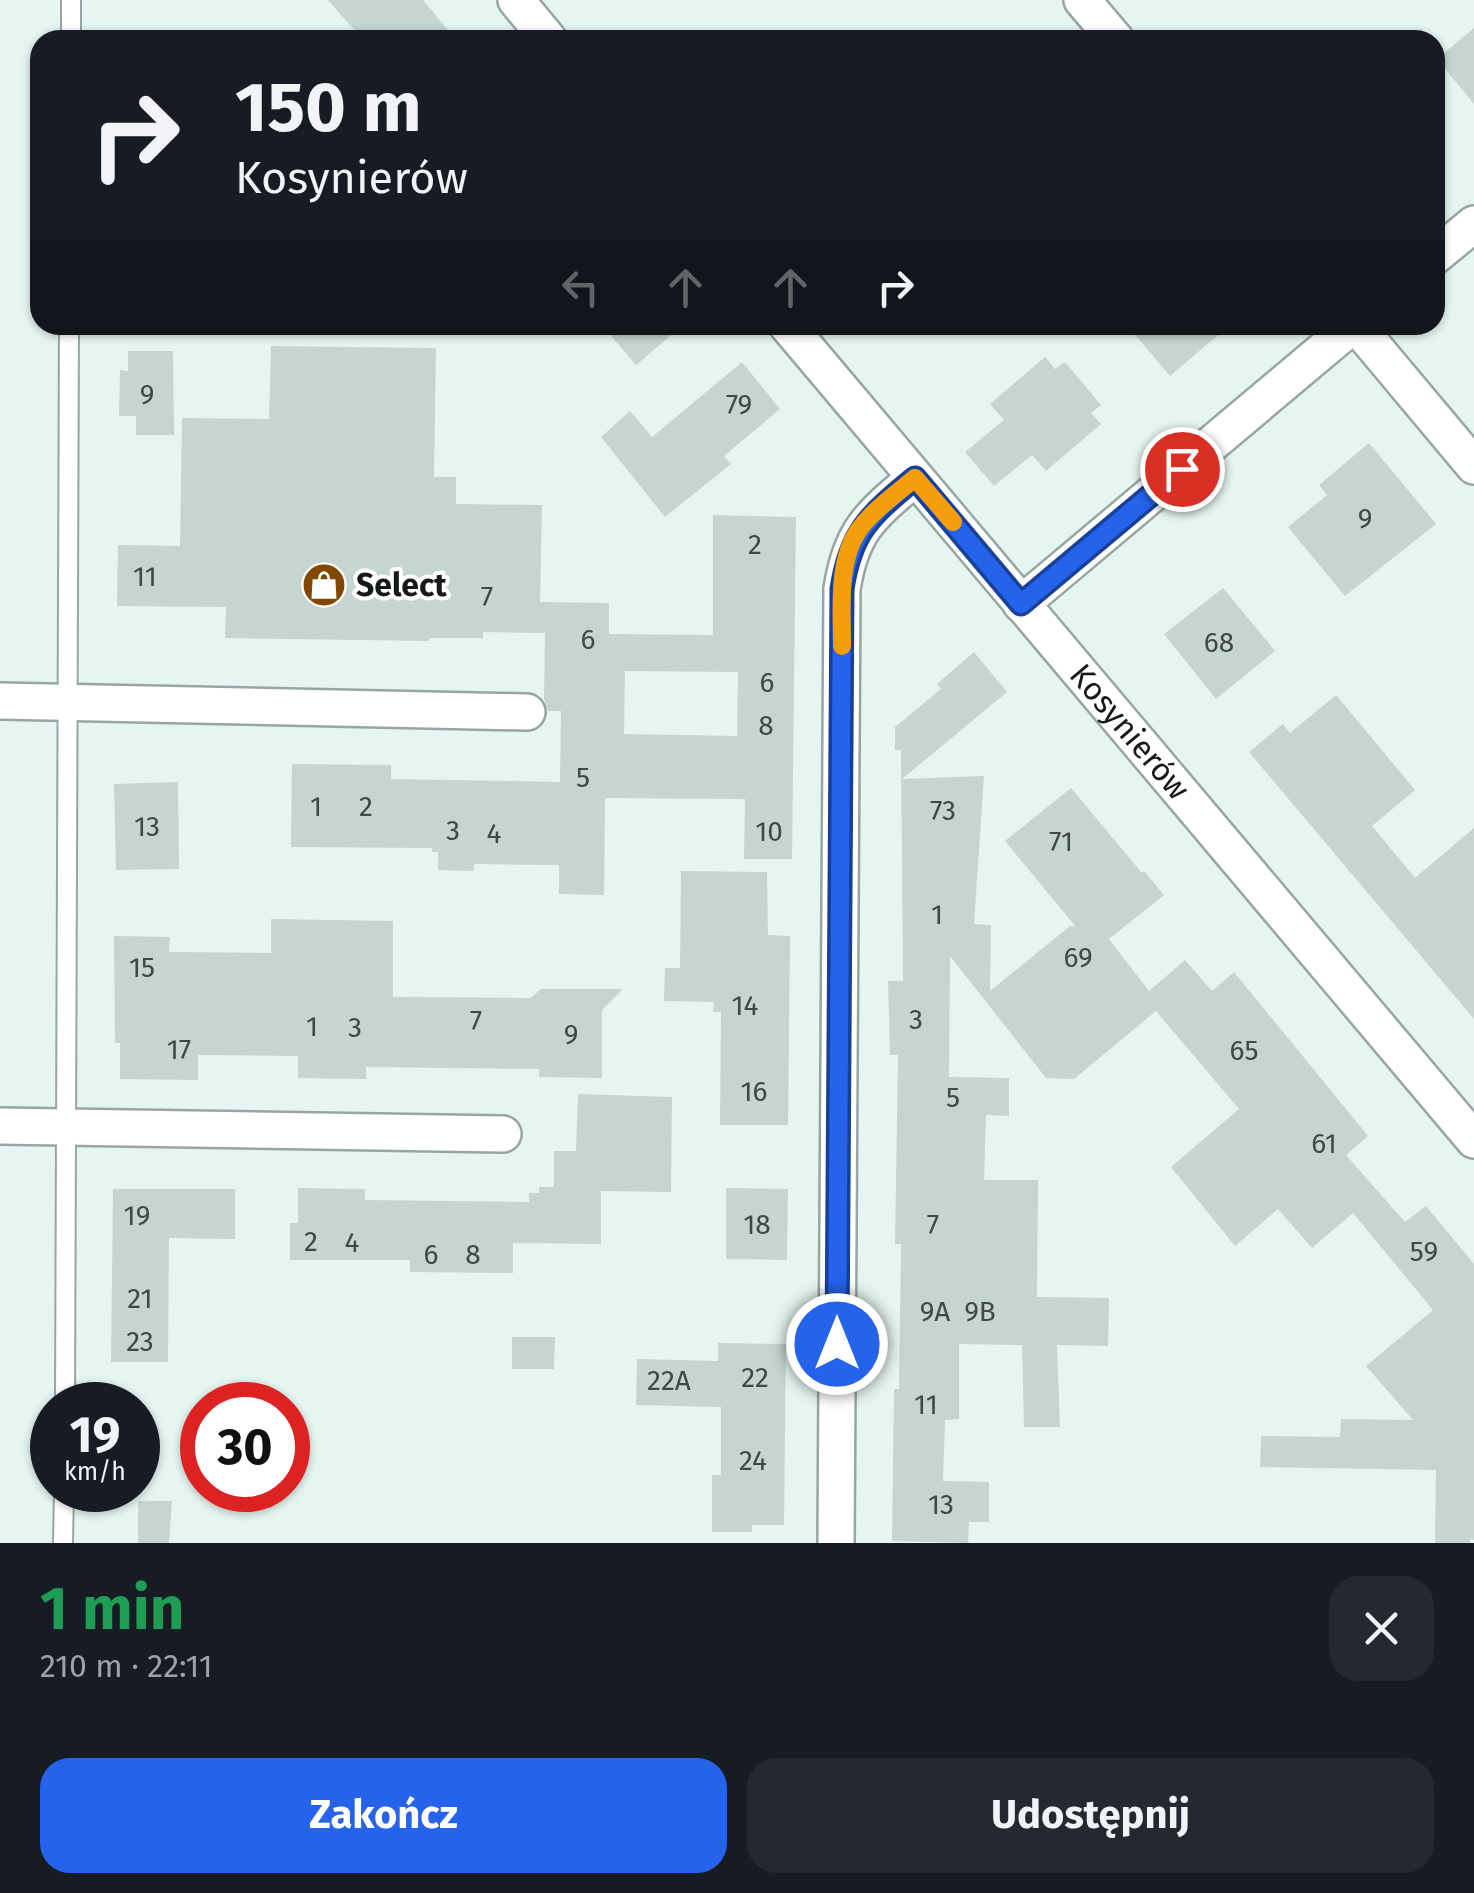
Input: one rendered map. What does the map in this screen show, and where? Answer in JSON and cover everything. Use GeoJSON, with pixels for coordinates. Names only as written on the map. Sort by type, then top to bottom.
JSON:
{"type":"FeatureCollection","features":[{"type":"Feature","properties":{"kind":"street"},"geometry":{"type":"LineString","coordinates":[[516,0],[541,30]]}},
{"type":"Feature","properties":{"kind":"street"},"geometry":{"type":"LineString","coordinates":[[1082,0],[1108,30]]}},
{"type":"Feature","properties":{"kind":"street"},"geometry":{"type":"LineString","coordinates":[[1445,248],[1474,224]]}},
{"type":"Feature","properties":{"kind":"street","name":"Kosynierów"},"geometry":{"type":"LineString","coordinates":[[795,335],[1474,1140]]}},
{"type":"Feature","properties":{"kind":"street"},"geometry":{"type":"LineString","coordinates":[[1021,604],[1343,335]]}},
{"type":"Feature","properties":{"kind":"street"},"geometry":{"type":"LineString","coordinates":[[1363,335],[1474,466]]}},
{"type":"Feature","properties":{"kind":"street"},"geometry":{"type":"LineString","coordinates":[[836,1543],[842,589],[847,559],[858,532],[915,478]]}},
{"type":"Feature","properties":{"kind":"street"},"geometry":{"type":"LineString","coordinates":[[0,701],[527,712]]}},
{"type":"Feature","properties":{"kind":"street"},"geometry":{"type":"LineString","coordinates":[[0,1126],[504,1134]]}},
{"type":"Feature","properties":{"kind":"lane"},"geometry":{"type":"LineString","coordinates":[[71,0],[71,30]]}},
{"type":"Feature","properties":{"kind":"lane"},"geometry":{"type":"LineString","coordinates":[[65,1382],[70,335]]}},
{"type":"Feature","properties":{"kind":"lane"},"geometry":{"type":"LineString","coordinates":[[64,1512],[64,1543]]}},
{"type":"Feature","properties":{"kind":"building"},"geometry":{"type":"Polygon","coordinates":[[[328,0],[423,0],[448,30],[354,30],[328,0]]]}},
{"type":"Feature","properties":{"kind":"building"},"geometry":{"type":"Polygon","coordinates":[[[1474,28],[1474,104],[1445,69],[1445,52],[1474,28]]]}},
{"type":"Feature","properties":{"kind":"building"},"geometry":{"type":"Polygon","coordinates":[[[610,335],[671,335],[636,365],[610,335]]]}},
{"type":"Feature","properties":{"kind":"building"},"geometry":{"type":"Polygon","coordinates":[[[1135,335],[1218,335],[1170,376],[1135,335]]]}},
{"type":"Feature","properties":{"kind":"building"},"geometry":{"type":"Polygon","coordinates":[[[271,346],[436,348],[434,477],[456,477],[456,504],[542,505],[540,602],[609,603],[609,634],[713,635],[713,515],[796,517],[792,859],[744,859],[745,799],[605,798],[604,895],[559,894],[559,865],[474,864],[474,871],[438,870],[438,852],[432,852],[432,848],[291,847],[292,764],[391,765],[391,779],[560,782],[561,711],[548,711],[544,699],[545,633],[483,632],[483,638],[429,641],[225,638],[226,607],[117,606],[118,545],[180,546],[182,418],[269,419],[271,346]],[[625,671],[624,734],[737,736],[738,672],[625,671]]]}},
{"type":"Feature","properties":{"kind":"building"},"geometry":{"type":"Polygon","coordinates":[[[128,351],[173,351],[174,435],[136,435],[136,416],[119,416],[120,370],[128,371],[128,351]]]}},
{"type":"Feature","properties":{"kind":"building"},"geometry":{"type":"Polygon","coordinates":[[[1045,357],[1055,369],[1065,362],[1101,405],[1091,413],[1101,424],[1046,471],[1032,455],[994,486],[965,452],[1004,420],[990,404],[1045,357]]]}},
{"type":"Feature","properties":{"kind":"building"},"geometry":{"type":"Polygon","coordinates":[[[742,362],[780,409],[724,456],[731,464],[665,517],[601,437],[630,411],[652,437],[742,362]]]}},
{"type":"Feature","properties":{"kind":"building"},"geometry":{"type":"Polygon","coordinates":[[[1369,443],[1436,524],[1345,596],[1288,527],[1327,495],[1319,485],[1369,443]]]}},
{"type":"Feature","properties":{"kind":"building"},"geometry":{"type":"Polygon","coordinates":[[[1223,588],[1275,651],[1216,699],[1164,634],[1223,588]]]}},
{"type":"Feature","properties":{"kind":"building"},"geometry":{"type":"Polygon","coordinates":[[[974,652],[1007,692],[902,779],[984,776],[974,924],[991,925],[990,991],[1070,926],[1076,927],[1005,841],[1071,788],[1164,895],[1109,939],[1149,991],[1185,960],[1212,991],[1234,972],[1368,1136],[1346,1155],[1405,1222],[1426,1206],[1474,1264],[1474,1540],[1470,1539],[1470,1543],[1435,1543],[1436,1470],[1260,1467],[1261,1436],[1340,1437],[1341,1419],[1413,1420],[1366,1366],[1433,1310],[1353,1213],[1312,1248],[1278,1209],[1235,1246],[1171,1167],[1239,1109],[1156,1011],[1074,1079],[1046,1078],[950,956],[949,1077],[1009,1078],[1009,1116],[986,1115],[984,1180],[1038,1180],[1037,1297],[1109,1298],[1108,1346],[1057,1345],[1060,1427],[1024,1427],[1022,1345],[959,1344],[959,1419],[945,1420],[943,1481],[989,1482],[989,1522],[969,1522],[968,1543],[892,1541],[901,1244],[895,1244],[898,1055],[890,1055],[888,981],[903,981],[901,750],[895,750],[895,727],[941,689],[937,684],[974,652]]]}},
{"type":"Feature","properties":{"kind":"building"},"geometry":{"type":"Polygon","coordinates":[[[1336,695],[1415,790],[1372,826],[1415,878],[1474,828],[1474,1019],[1249,752],[1283,724],[1290,733],[1336,695]]]}},
{"type":"Feature","properties":{"kind":"building"},"geometry":{"type":"Polygon","coordinates":[[[178,782],[179,869],[116,870],[114,784],[178,782]]]}},
{"type":"Feature","properties":{"kind":"building"},"geometry":{"type":"Polygon","coordinates":[[[681,871],[767,872],[768,935],[790,936],[788,1125],[720,1125],[721,1012],[713,1012],[714,1002],[664,1001],[665,968],[680,968],[681,871]]]}},
{"type":"Feature","properties":{"kind":"building"},"geometry":{"type":"Polygon","coordinates":[[[271,919],[393,921],[393,997],[531,998],[541,989],[623,989],[602,1010],[602,1078],[539,1077],[539,1069],[366,1067],[366,1079],[298,1078],[298,1056],[198,1055],[198,1080],[120,1079],[120,1043],[115,1043],[114,936],[170,937],[169,952],[271,953],[271,919]]]}},
{"type":"Feature","properties":{"kind":"building"},"geometry":{"type":"Polygon","coordinates":[[[578,1094],[672,1097],[671,1192],[601,1191],[601,1244],[513,1243],[513,1273],[410,1272],[410,1260],[290,1260],[290,1223],[298,1223],[298,1188],[365,1189],[365,1200],[529,1202],[529,1193],[539,1193],[539,1187],[554,1187],[554,1151],[576,1151],[578,1094]]]}},
{"type":"Feature","properties":{"kind":"building"},"geometry":{"type":"Polygon","coordinates":[[[726,1188],[788,1189],[787,1260],[726,1259],[726,1188]]]}},
{"type":"Feature","properties":{"kind":"building"},"geometry":{"type":"Polygon","coordinates":[[[113,1189],[235,1189],[235,1239],[169,1238],[168,1362],[111,1362],[113,1189]]]}},
{"type":"Feature","properties":{"kind":"building"},"geometry":{"type":"Polygon","coordinates":[[[512,1337],[555,1337],[554,1369],[512,1369],[512,1337]]]}},
{"type":"Feature","properties":{"kind":"building"},"geometry":{"type":"Polygon","coordinates":[[[718,1343],[786,1344],[784,1525],[752,1525],[752,1532],[712,1532],[712,1475],[721,1475],[721,1407],[636,1405],[637,1359],[718,1361],[718,1343]]]}},
{"type":"Feature","properties":{"kind":"building"},"geometry":{"type":"Polygon","coordinates":[[[160,1501],[172,1501],[169,1543],[138,1543],[138,1512],[160,1512],[160,1501]]]}},
{"type":"Feature","properties":{"kind":"slow traffic"},"geometry":{"type":"LineString","coordinates":[[842,646],[842,589],[847,559],[858,532],[915,478],[953,522]]}},
{"type":"Feature","properties":{"kind":"place","name":"Select"},"geometry":{"type":"Point","coordinates":[324,585]}},
{"type":"Feature","properties":{"kind":"route"},"geometry":{"type":"LineString","coordinates":[[837,1344],[842,589],[847,559],[858,532],[915,478],[1021,604],[1182,469]]}}]}
